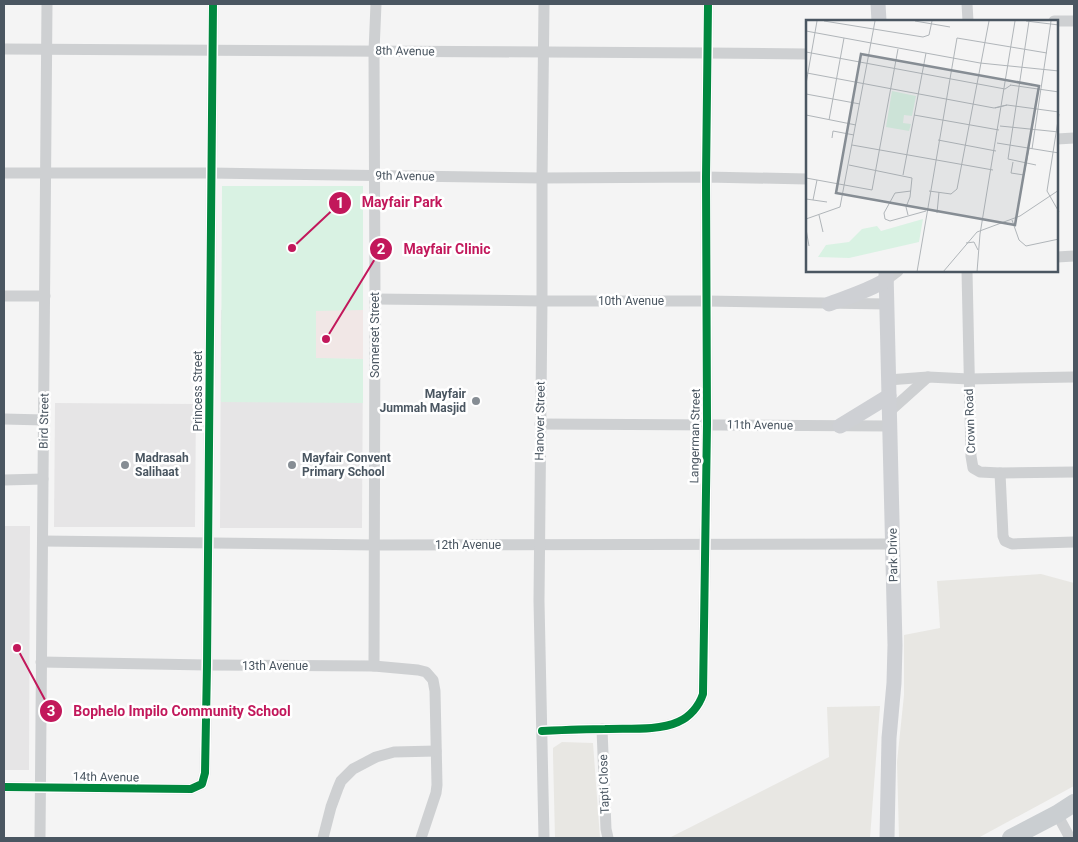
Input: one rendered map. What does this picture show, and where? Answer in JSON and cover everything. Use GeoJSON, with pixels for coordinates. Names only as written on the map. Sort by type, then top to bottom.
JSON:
{"type":"FeatureCollection","features":[{"type":"Feature","properties":{"kind":"main road"},"geometry":{"type":"LineString","coordinates":[[1011,838],[1074,803]]}},
{"type":"Feature","properties":{"kind":"street","name":"Bird Street"},"geometry":{"type":"LineString","coordinates":[[40,838],[48,4]]}},
{"type":"Feature","properties":{"kind":"street","name":"Princess Street"},"geometry":{"type":"LineString","coordinates":[[204,779],[207,666],[213,4]]}},
{"type":"Feature","properties":{"kind":"street","name":"Somerset Street"},"geometry":{"type":"LineString","coordinates":[[374,666],[376,299],[374,50],[376,4]]}},
{"type":"Feature","properties":{"kind":"street","name":"Hanover Street"},"geometry":{"type":"LineString","coordinates":[[544,4],[539,544],[539,656],[544,838]]}},
{"type":"Feature","properties":{"kind":"street","name":"Langerman Street"},"geometry":{"type":"LineString","coordinates":[[542,731],[637,728],[672,724],[679,722],[694,711],[703,694],[707,424],[706,178],[708,4]]}},
{"type":"Feature","properties":{"kind":"street"},"geometry":{"type":"LineString","coordinates":[[878,4],[879,20]]}},
{"type":"Feature","properties":{"kind":"street"},"geometry":{"type":"LineString","coordinates":[[967,4],[968,20]]}},
{"type":"Feature","properties":{"kind":"street"},"geometry":{"type":"LineString","coordinates":[[1058,21],[1074,21]]}},
{"type":"Feature","properties":{"kind":"street","name":"8th Avenue"},"geometry":{"type":"LineString","coordinates":[[4,48],[806,54]]}},
{"type":"Feature","properties":{"kind":"street"},"geometry":{"type":"LineString","coordinates":[[1058,139],[1074,138]]}},
{"type":"Feature","properties":{"kind":"street","name":"9th Avenue"},"geometry":{"type":"LineString","coordinates":[[4,173],[210,173],[542,178],[806,179]]}},
{"type":"Feature","properties":{"kind":"street"},"geometry":{"type":"LineString","coordinates":[[1058,257],[1074,256]]}},
{"type":"Feature","properties":{"kind":"street","name":"Crown Road"},"geometry":{"type":"LineString","coordinates":[[967,272],[972,464],[980,472],[1000,474],[1074,472]]}},
{"type":"Feature","properties":{"kind":"street"},"geometry":{"type":"LineString","coordinates":[[829,304],[878,286],[890,274]]}},
{"type":"Feature","properties":{"kind":"street","name":"Park Drive"},"geometry":{"type":"LineString","coordinates":[[887,838],[889,738],[895,652],[886,304],[890,274]]}},
{"type":"Feature","properties":{"kind":"street"},"geometry":{"type":"LineString","coordinates":[[4,296],[45,296]]}},
{"type":"Feature","properties":{"kind":"street","name":"10th Avenue"},"geometry":{"type":"LineString","coordinates":[[376,299],[886,304]]}},
{"type":"Feature","properties":{"kind":"street"},"geometry":{"type":"LineString","coordinates":[[888,380],[928,377],[969,379],[1074,377]]}},
{"type":"Feature","properties":{"kind":"street"},"geometry":{"type":"LineString","coordinates":[[889,419],[928,377]]}},
{"type":"Feature","properties":{"kind":"street"},"geometry":{"type":"LineString","coordinates":[[840,426],[889,396]]}},
{"type":"Feature","properties":{"kind":"street"},"geometry":{"type":"LineString","coordinates":[[4,419],[44,420]]}},
{"type":"Feature","properties":{"kind":"street","name":"11th Avenue"},"geometry":{"type":"LineString","coordinates":[[540,424],[840,426],[889,419]]}},
{"type":"Feature","properties":{"kind":"street"},"geometry":{"type":"LineString","coordinates":[[1000,474],[1003,536],[1005,541],[1012,544],[1074,542]]}},
{"type":"Feature","properties":{"kind":"street"},"geometry":{"type":"LineString","coordinates":[[4,480],[43,479]]}},
{"type":"Feature","properties":{"kind":"street","name":"12th Avenue"},"geometry":{"type":"LineString","coordinates":[[43,541],[375,545],[893,544]]}},
{"type":"Feature","properties":{"kind":"street","name":"13th Avenue"},"geometry":{"type":"LineString","coordinates":[[41,662],[207,666],[374,666],[418,670],[430,675],[434,684],[436,751]]}},
{"type":"Feature","properties":{"kind":"street","name":"Tapti Close"},"geometry":{"type":"LineString","coordinates":[[602,729],[606,829],[608,838]]}},
{"type":"Feature","properties":{"kind":"street"},"geometry":{"type":"LineString","coordinates":[[323,838],[331,807],[341,781],[354,769],[376,757],[394,752],[436,751],[436,793],[421,838]]}},
{"type":"Feature","properties":{"kind":"street","name":"14th Avenue"},"geometry":{"type":"LineString","coordinates":[[4,786],[191,789],[202,784],[204,779]]}},
{"type":"Feature","properties":{"kind":"street"},"geometry":{"type":"LineString","coordinates":[[1057,814],[1070,838]]}},
{"type":"Feature","properties":{"kind":"shaded area","name":"Mayfair Convent Primary School"},"geometry":{"type":"Polygon","coordinates":[[[221,310],[316,310],[316,358],[363,359],[362,528],[220,528],[221,310]]]}},
{"type":"Feature","properties":{"kind":"shaded area"},"geometry":{"type":"Polygon","coordinates":[[[316,310],[363,310],[363,359],[316,358],[316,310]]]}},
{"type":"Feature","properties":{"kind":"shaded area","name":"Madrasah Salihaat"},"geometry":{"type":"Polygon","coordinates":[[[55,403],[196,404],[195,527],[54,527],[55,403]]]}},
{"type":"Feature","properties":{"kind":"shaded area"},"geometry":{"type":"Polygon","coordinates":[[[4,526],[30,526],[29,770],[4,770],[4,526]]]}},
{"type":"Feature","properties":{"kind":"shaded area"},"geometry":{"type":"Polygon","coordinates":[[[1041,574],[1074,583],[1074,786],[978,838],[899,838],[897,762],[904,695],[904,635],[940,628],[937,581],[1041,574]]]}},
{"type":"Feature","properties":{"kind":"shaded area"},"geometry":{"type":"Polygon","coordinates":[[[880,706],[870,838],[669,838],[829,757],[827,707],[880,706]]]}},
{"type":"Feature","properties":{"kind":"shaded area"},"geometry":{"type":"Polygon","coordinates":[[[562,742],[593,743],[600,838],[555,838],[553,748],[562,742]]]}},
{"type":"Feature","properties":{"kind":"green space"},"geometry":{"type":"Polygon","coordinates":[[[222,186],[363,186],[363,310],[316,311],[316,358],[363,359],[363,403],[221,402],[222,186]]]}},
{"type":"Feature","properties":{"kind":"cycle path"},"geometry":{"type":"LineString","coordinates":[[4,787],[191,789],[202,784],[205,773],[213,4]]}},
{"type":"Feature","properties":{"kind":"cycle path"},"geometry":{"type":"LineString","coordinates":[[542,731],[642,728],[670,725],[690,714],[699,703],[703,694],[707,424],[706,177],[708,4]]}},
{"type":"Feature","properties":{"kind":"place","name":"Mayfair Park"},"geometry":{"type":"Point","coordinates":[292,248]}},
{"type":"Feature","properties":{"kind":"place","name":"Mayfair Clinic"},"geometry":{"type":"Point","coordinates":[326,339]}},
{"type":"Feature","properties":{"kind":"place","name":"Mayfair Jummah Masjid"},"geometry":{"type":"Point","coordinates":[476,401]}},
{"type":"Feature","properties":{"kind":"place","name":"Madrasah Salihaat"},"geometry":{"type":"Point","coordinates":[125,465]}},
{"type":"Feature","properties":{"kind":"place","name":"Mayfair Convent Primary School"},"geometry":{"type":"Point","coordinates":[292,465]}},
{"type":"Feature","properties":{"kind":"place","name":"Bophelo Impilo Community School"},"geometry":{"type":"Point","coordinates":[17,648]}}]}
